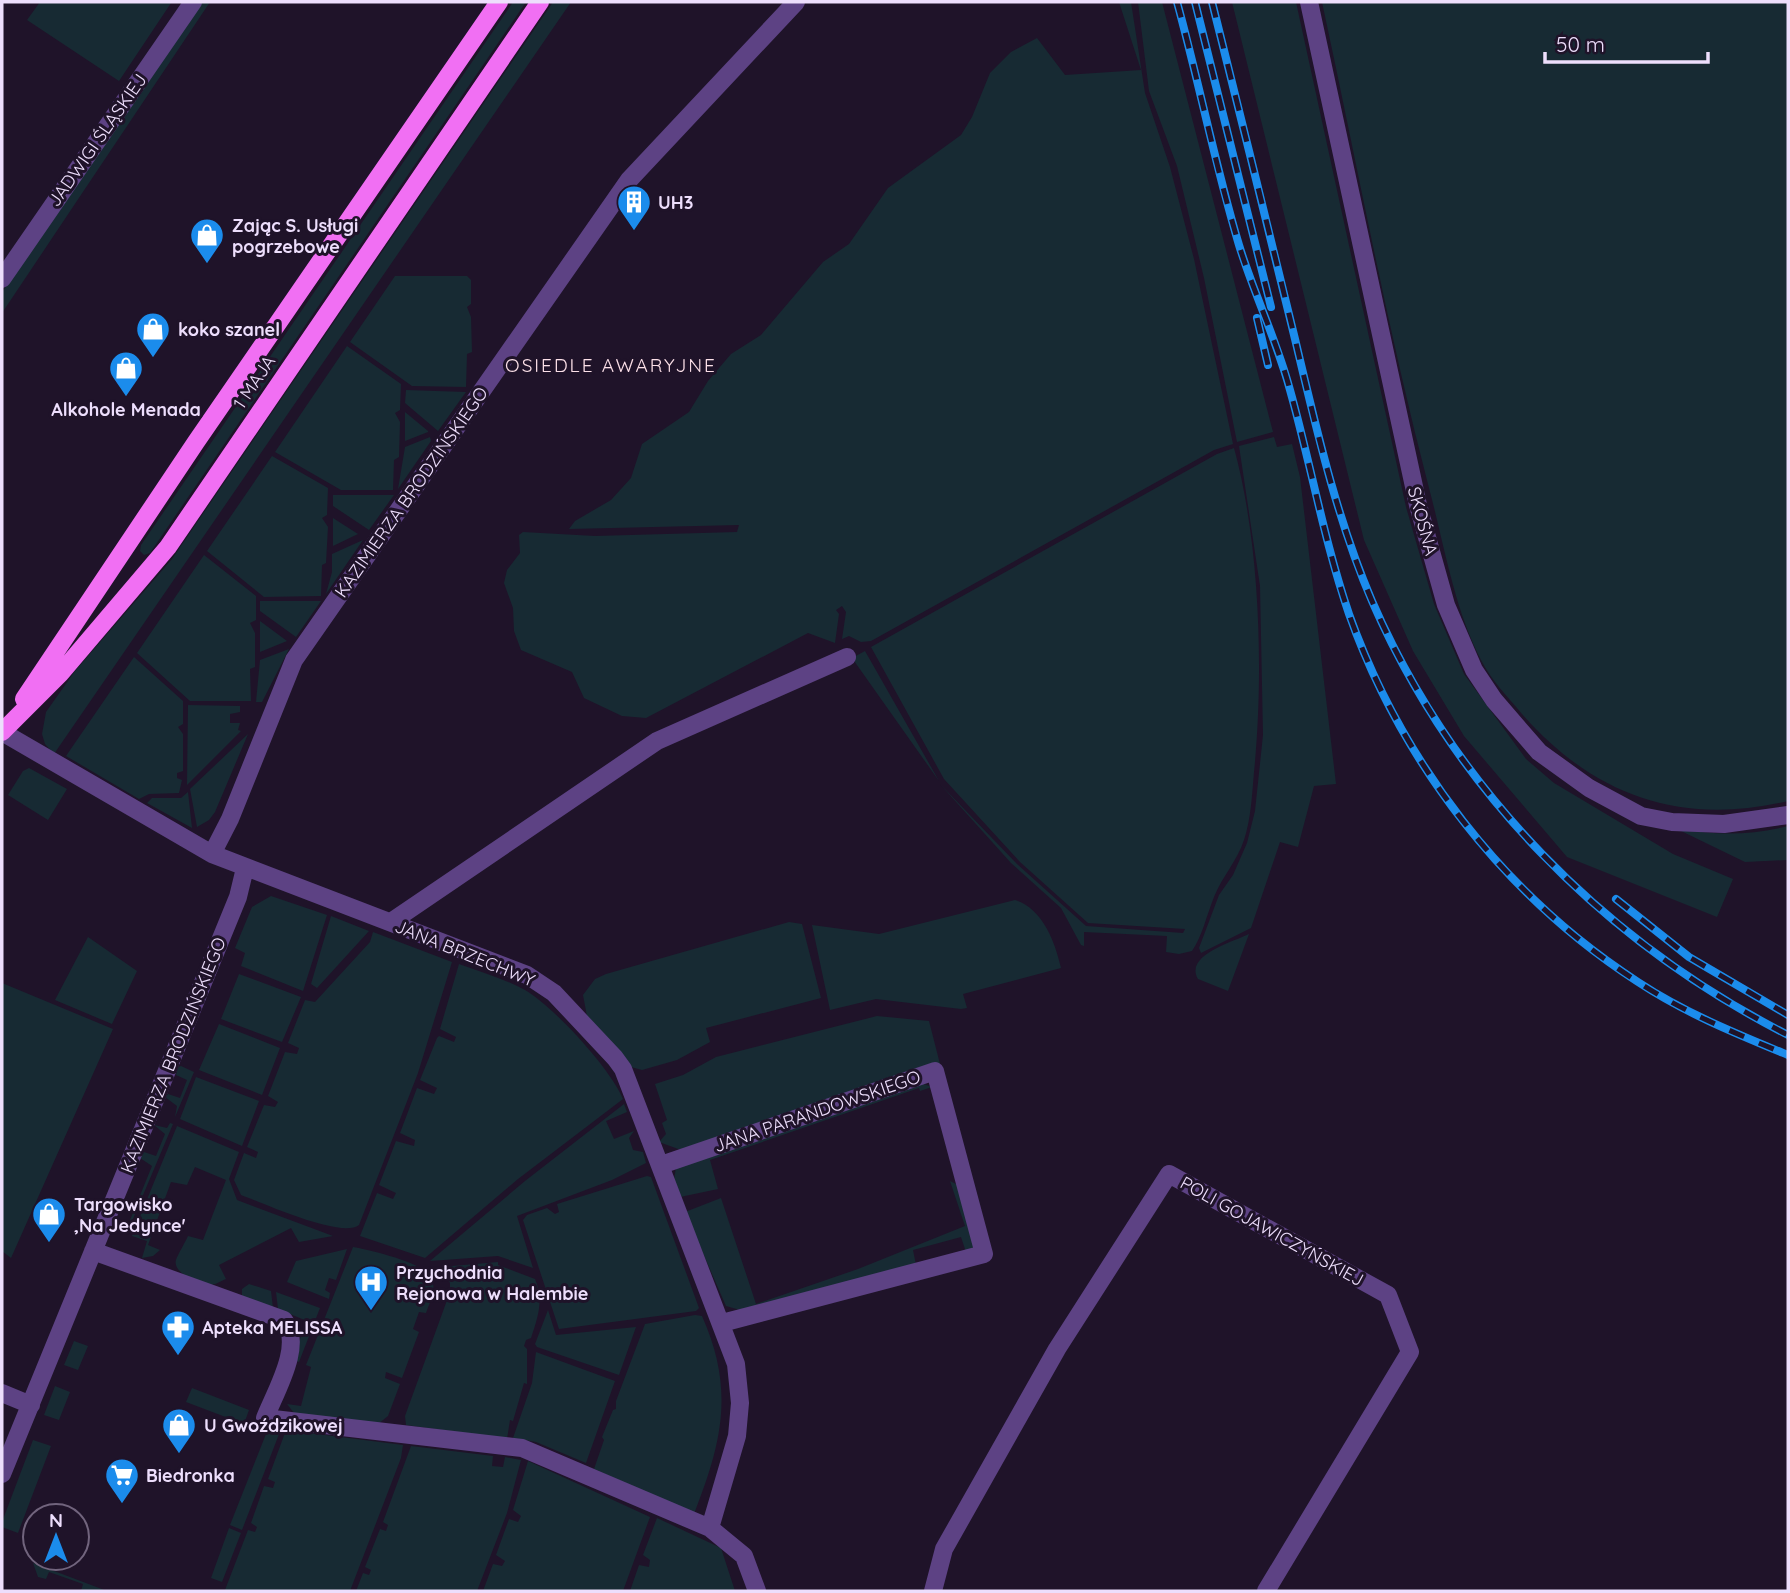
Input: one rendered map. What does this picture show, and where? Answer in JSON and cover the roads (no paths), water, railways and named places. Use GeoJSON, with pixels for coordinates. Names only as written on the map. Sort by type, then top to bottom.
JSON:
{"type":"FeatureCollection","features":[{"type":"Feature","properties":{"kind":"main road","name":"1 MAJA"},"geometry":{"type":"LineString","coordinates":[[2,732],[196,442],[499,2]]}},
{"type":"Feature","properties":{"kind":"main road","name":"1 MAJA"},"geometry":{"type":"LineString","coordinates":[[2,732],[60,674],[168,547],[540,2]]}},
{"type":"Feature","properties":{"kind":"street","name":"JADWIGI ŚLĄSKIEJ"},"geometry":{"type":"LineString","coordinates":[[2,279],[193,2]]}},
{"type":"Feature","properties":{"kind":"street","name":"KAZIMIERZA BRODZIŃSKIEGO"},"geometry":{"type":"LineString","coordinates":[[212,854],[230,819],[294,660],[629,180],[796,2]]}},
{"type":"Feature","properties":{"kind":"street","name":"SKOŚNA"},"geometry":{"type":"LineString","coordinates":[[1309,2],[1418,505],[1446,604],[1474,670],[1494,700],[1539,752],[1589,789],[1641,816],[1672,822],[1724,824],[1788,815]]}},
{"type":"Feature","properties":{"kind":"street"},"geometry":{"type":"LineString","coordinates":[[391,922],[657,741],[847,657]]}},
{"type":"Feature","properties":{"kind":"street","name":"JANA BRZECHWY"},"geometry":{"type":"LineString","coordinates":[[2,732],[212,854],[245,869],[527,975],[554,993],[623,1069],[736,1364],[740,1417],[733,1454],[710,1528]]}},
{"type":"Feature","properties":{"kind":"street","name":"KAZIMIERZA BRODZIŃSKIEGO"},"geometry":{"type":"LineString","coordinates":[[2,1474],[238,897],[245,869]]}},
{"type":"Feature","properties":{"kind":"street","name":"JANA PARANDOWSKIEGO"},"geometry":{"type":"LineString","coordinates":[[661,1165],[935,1071],[984,1254],[722,1323]]}},
{"type":"Feature","properties":{"kind":"street","name":"POLI GOJAWICZYŃSKIEJ"},"geometry":{"type":"LineString","coordinates":[[933,1591],[944,1549],[1056,1349],[1169,1174],[1388,1295],[1410,1352],[1266,1591]]}},
{"type":"Feature","properties":{"kind":"street"},"geometry":{"type":"LineString","coordinates":[[93,1251],[284,1320],[289,1326],[292,1345],[265,1418],[522,1447],[710,1528],[744,1556],[757,1591]]}},
{"type":"Feature","properties":{"kind":"street"},"geometry":{"type":"LineString","coordinates":[[2,1393],[31,1405]]}},
{"type":"Feature","properties":{"kind":"railway"},"geometry":{"type":"LineString","coordinates":[[1177,2],[1230,215],[1285,372],[1340,586],[1371,669],[1398,722],[1429,773],[1464,822],[1502,867],[1544,909],[1590,948],[1674,1004],[1788,1055]]}},
{"type":"Feature","properties":{"kind":"railway"},"geometry":{"type":"LineString","coordinates":[[1195,2],[1271,307]]}},
{"type":"Feature","properties":{"kind":"railway"},"geometry":{"type":"LineString","coordinates":[[1212,2],[1337,504],[1372,601],[1406,670],[1446,735],[1491,797],[1542,854],[1598,907],[1657,955],[1721,997],[1788,1035]]}},
{"type":"Feature","properties":{"kind":"railway"},"geometry":{"type":"LineString","coordinates":[[1257,318],[1268,365]]}},
{"type":"Feature","properties":{"kind":"railway"},"geometry":{"type":"LineString","coordinates":[[1616,899],[1689,957],[1788,1015]]}},
{"type":"Feature","properties":{"kind":"place","name":"UH3"},"geometry":{"type":"Point","coordinates":[634,232]}},
{"type":"Feature","properties":{"kind":"place","name":"Zając S. Usługi pogrzebowe"},"geometry":{"type":"Point","coordinates":[207,265]}},
{"type":"Feature","properties":{"kind":"place","name":"koko szanel"},"geometry":{"type":"Point","coordinates":[153,359]}},
{"type":"Feature","properties":{"kind":"place","name":"Alkohole Menada"},"geometry":{"type":"Point","coordinates":[126,398]}},
{"type":"Feature","properties":{"kind":"place","name":"Targowisko ,Na Jedynce'"},"geometry":{"type":"Point","coordinates":[49,1244]}},
{"type":"Feature","properties":{"kind":"place","name":"Przychodnia Rejonowa w Halembie"},"geometry":{"type":"Point","coordinates":[371,1312]}},
{"type":"Feature","properties":{"kind":"place","name":"Apteka MELISSA"},"geometry":{"type":"Point","coordinates":[178,1357]}},
{"type":"Feature","properties":{"kind":"place","name":"U Gwoździkowej"},"geometry":{"type":"Point","coordinates":[179,1455]}},
{"type":"Feature","properties":{"kind":"place","name":"Biedronka"},"geometry":{"type":"Point","coordinates":[122,1505]}},
{"type":"Feature","properties":{"kind":"district","name":"OSIEDLE AWARYJNE"},"geometry":{"type":"Point","coordinates":[611,365]}}]}
